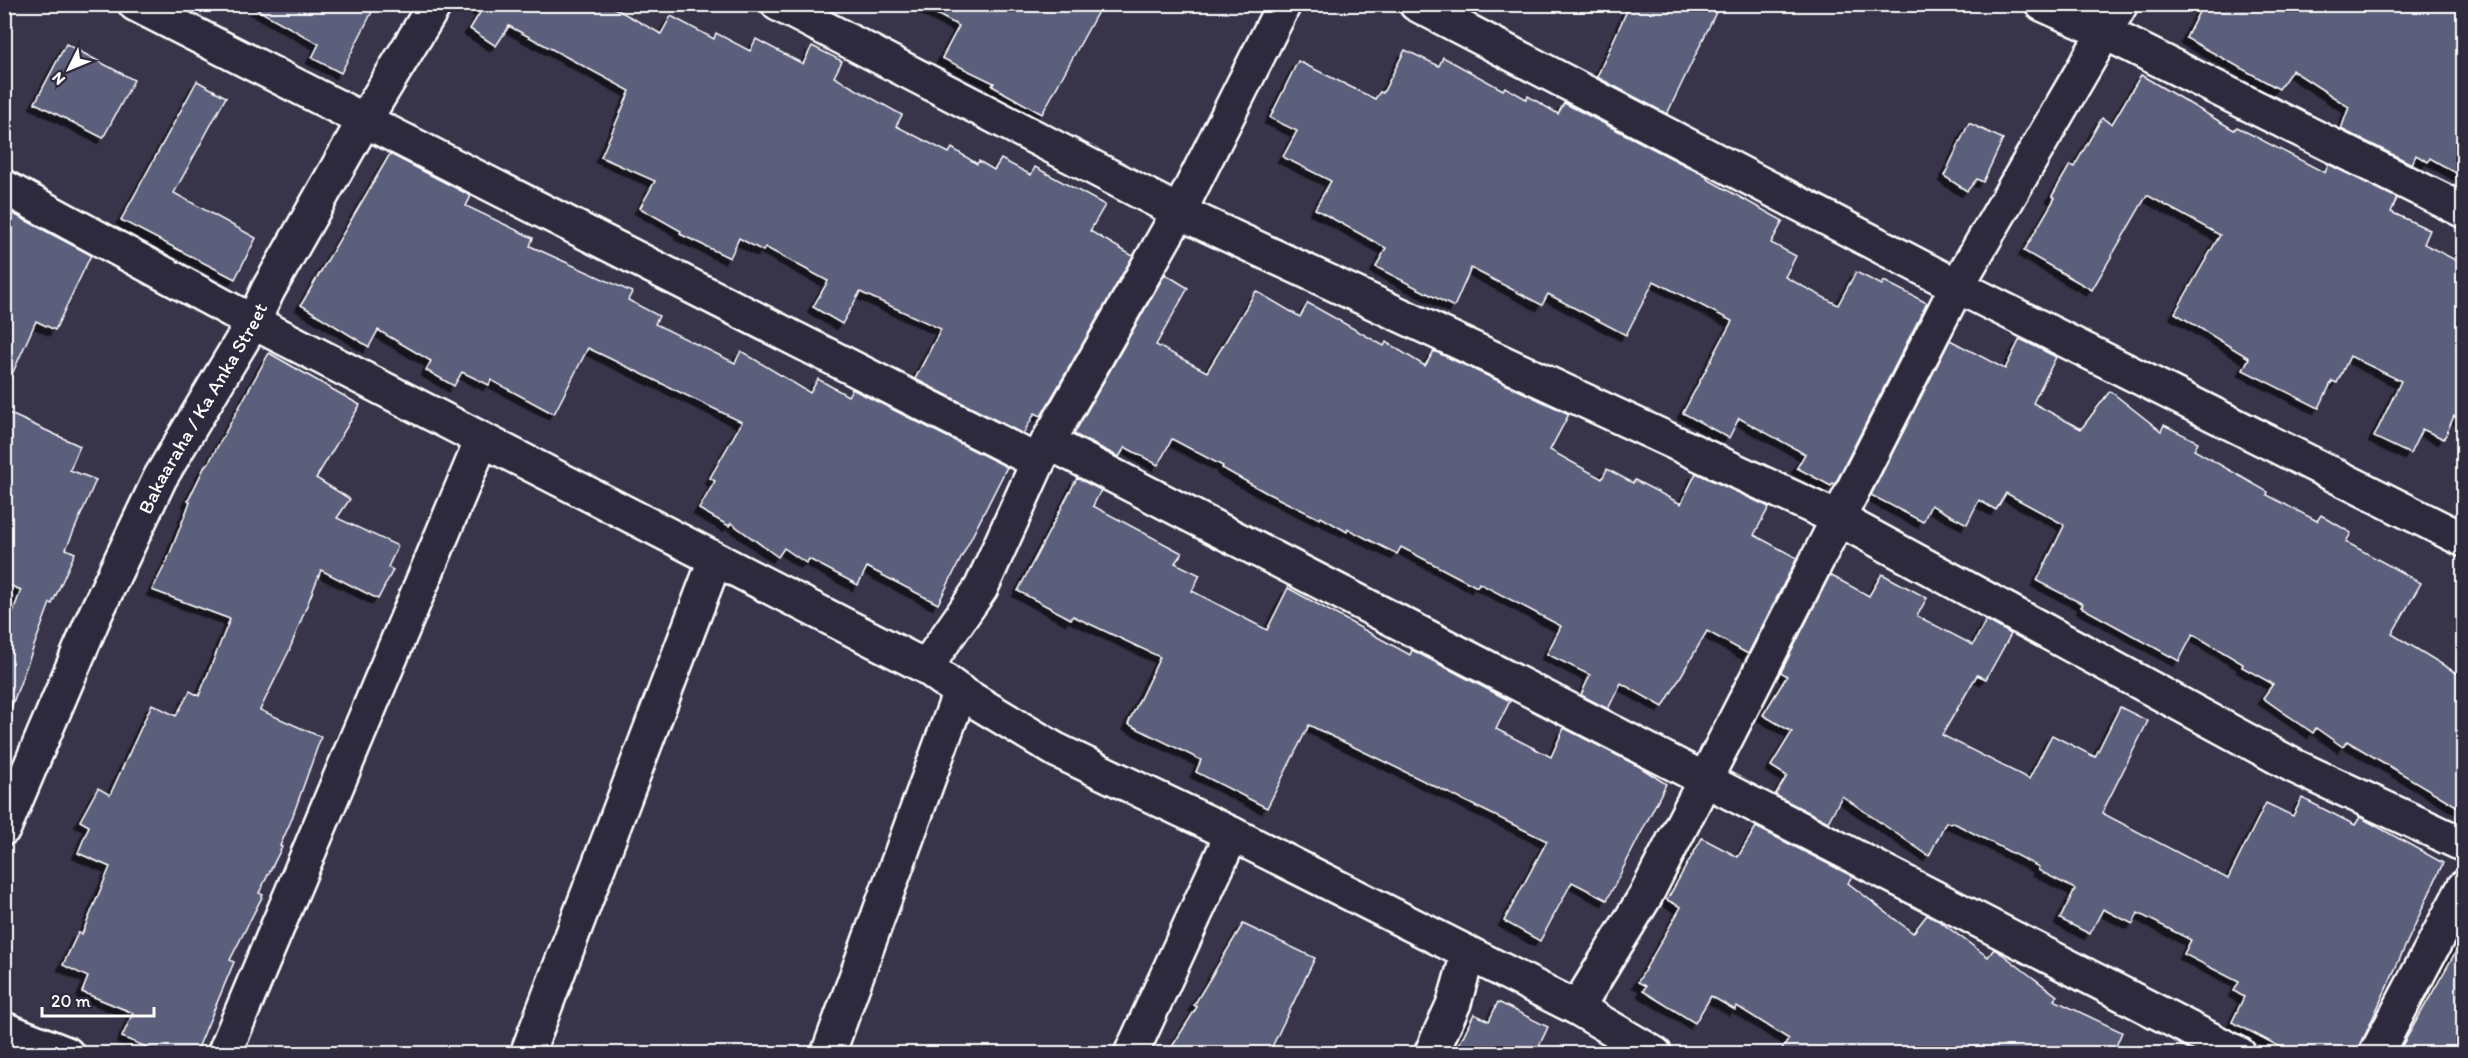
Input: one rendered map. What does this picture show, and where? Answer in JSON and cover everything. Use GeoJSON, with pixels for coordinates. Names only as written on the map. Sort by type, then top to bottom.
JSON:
{"type":"FeatureCollection","features":[{"type":"Feature","properties":{"kind":"street"},"geometry":{"type":"LineString","coordinates":[[135,4],[364,121],[1706,778],[2079,974],[2239,1053]]}},
{"type":"Feature","properties":{"kind":"street","name":"Bakaaraha / Ka Anka Street"},"geometry":{"type":"LineString","coordinates":[[4,828],[94,617],[160,478],[253,322],[268,290],[364,121],[435,4]]}},
{"type":"Feature","properties":{"kind":"street"},"geometry":{"type":"LineString","coordinates":[[778,4],[1179,212],[1839,519],[2294,766],[2463,845]]}},
{"type":"Feature","properties":{"kind":"street"},"geometry":{"type":"LineString","coordinates":[[926,667],[981,588],[1043,452],[1179,212],[1284,4]]}},
{"type":"Feature","properties":{"kind":"street"},"geometry":{"type":"LineString","coordinates":[[1416,4],[1957,286],[2463,540]]}},
{"type":"Feature","properties":{"kind":"street"},"geometry":{"type":"LineString","coordinates":[[2042,4],[2104,32],[2463,212]]}},
{"type":"Feature","properties":{"kind":"street"},"geometry":{"type":"LineString","coordinates":[[1577,1008],[1646,895],[1957,286],[2121,4]]}},
{"type":"Feature","properties":{"kind":"street"},"geometry":{"type":"LineString","coordinates":[[4,187],[253,322],[926,667],[960,692],[1056,750],[1232,834],[1577,1008],[1655,1053]]}},
{"type":"Feature","properties":{"kind":"street"},"geometry":{"type":"LineString","coordinates":[[224,1053],[482,440]]}},
{"type":"Feature","properties":{"kind":"street"},"geometry":{"type":"LineString","coordinates":[[527,1053],[715,560]]}},
{"type":"Feature","properties":{"kind":"street"},"geometry":{"type":"LineString","coordinates":[[828,1053],[960,692]]}},
{"type":"Feature","properties":{"kind":"street"},"geometry":{"type":"LineString","coordinates":[[1131,1053],[1232,834]]}},
{"type":"Feature","properties":{"kind":"street"},"geometry":{"type":"LineString","coordinates":[[2376,1053],[2463,887]]}},
{"type":"Feature","properties":{"kind":"street"},"geometry":{"type":"LineString","coordinates":[[1431,1053],[1454,1003],[1468,954]]}},
{"type":"Feature","properties":{"kind":"street"},"geometry":{"type":"LineString","coordinates":[[4,1029],[67,1053]]}},
{"type":"Feature","properties":{"kind":"building"},"geometry":{"type":"Polygon","coordinates":[[[247,4],[376,4],[341,73],[312,58],[319,44],[247,4]]]}},
{"type":"Feature","properties":{"kind":"building"},"geometry":{"type":"Polygon","coordinates":[[[469,4],[607,4],[661,34],[671,16],[714,39],[716,33],[750,51],[756,39],[803,64],[812,46],[842,61],[834,77],[902,115],[896,126],[949,153],[952,148],[977,164],[979,161],[994,170],[1001,159],[1031,175],[1035,167],[1105,205],[1090,231],[1133,256],[1041,416],[1035,413],[1023,434],[915,379],[941,329],[860,292],[842,324],[813,307],[828,281],[765,247],[763,251],[739,238],[730,258],[680,234],[681,231],[640,208],[655,181],[601,157],[630,91],[509,26],[496,46],[470,29],[481,11],[469,4]]]}},
{"type":"Feature","properties":{"kind":"building"},"geometry":{"type":"Polygon","coordinates":[[[918,4],[1102,4],[1042,114],[992,86],[994,83],[942,58],[959,26],[918,4]]]}},
{"type":"Feature","properties":{"kind":"building"},"geometry":{"type":"Polygon","coordinates":[[[1630,4],[1720,4],[1667,114],[1597,77],[1630,4]]]}},
{"type":"Feature","properties":{"kind":"building"},"geometry":{"type":"Polygon","coordinates":[[[2203,4],[2463,4],[2463,177],[2430,158],[2428,162],[2416,155],[2412,164],[2341,129],[2349,107],[2292,70],[2279,89],[2186,38],[2203,4]]]}},
{"type":"Feature","properties":{"kind":"building"},"geometry":{"type":"Polygon","coordinates":[[[66,44],[134,80],[103,138],[35,103],[66,44]]]}},
{"type":"Feature","properties":{"kind":"building"},"geometry":{"type":"Polygon","coordinates":[[[1405,50],[1439,66],[1443,57],[1503,90],[1505,87],[1526,99],[1528,96],[1558,114],[1564,103],[1708,177],[1707,179],[1783,221],[1771,243],[1796,256],[1785,277],[1838,305],[1856,272],[1882,285],[1884,281],[1927,303],[1835,484],[1831,486],[1797,468],[1805,454],[1739,418],[1729,438],[1683,413],[1732,321],[1654,281],[1626,335],[1548,294],[1542,305],[1471,268],[1454,307],[1376,267],[1386,248],[1315,209],[1331,181],[1283,157],[1297,131],[1270,118],[1298,61],[1375,99],[1380,92],[1383,93],[1405,50]]]}},
{"type":"Feature","properties":{"kind":"building"},"geometry":{"type":"Polygon","coordinates":[[[2141,75],[2234,130],[2237,127],[2325,173],[2328,164],[2397,198],[2391,212],[2430,230],[2424,244],[2463,264],[2463,421],[2454,416],[2444,439],[2422,429],[2410,454],[2374,437],[2401,381],[2350,356],[2337,383],[2332,381],[2319,408],[2243,370],[2249,358],[2175,313],[2220,235],[2147,195],[2092,290],[2024,251],[2055,198],[2052,196],[2070,165],[2074,167],[2102,118],[2112,124],[2141,75]]]}},
{"type":"Feature","properties":{"kind":"building"},"geometry":{"type":"Polygon","coordinates":[[[197,81],[226,97],[174,193],[256,238],[235,279],[121,220],[197,81]]]}},
{"type":"Feature","properties":{"kind":"building"},"geometry":{"type":"Polygon","coordinates":[[[1969,123],[2003,139],[1983,182],[1977,179],[1967,191],[1944,176],[1969,123]]]}},
{"type":"Feature","properties":{"kind":"building"},"geometry":{"type":"Polygon","coordinates":[[[390,154],[471,196],[466,206],[533,238],[530,246],[632,292],[628,300],[659,316],[655,324],[735,363],[741,351],[810,393],[818,379],[848,396],[852,389],[1007,467],[938,604],[867,567],[858,585],[809,559],[806,563],[784,548],[778,557],[731,523],[729,526],[699,509],[715,481],[710,478],[742,422],[588,348],[554,414],[491,380],[489,385],[462,372],[454,386],[426,370],[431,361],[378,330],[369,347],[301,305],[390,154]]]}},
{"type":"Feature","properties":{"kind":"building"},"geometry":{"type":"Polygon","coordinates":[[[4,209],[91,255],[55,330],[36,321],[4,392],[4,209]]]}},
{"type":"Feature","properties":{"kind":"building"},"geometry":{"type":"Polygon","coordinates":[[[1165,274],[1188,288],[1156,345],[1207,372],[1256,291],[1300,317],[1308,303],[1384,346],[1386,342],[1425,366],[1434,351],[1569,414],[1550,450],[1602,479],[1607,469],[1633,483],[1635,480],[1681,504],[1696,473],[1769,507],[1754,535],[1797,558],[1748,654],[1707,631],[1663,707],[1621,683],[1608,709],[1581,695],[1590,675],[1547,654],[1561,626],[1479,583],[1477,587],[1401,547],[1397,554],[1348,529],[1347,532],[1321,517],[1320,519],[1267,493],[1172,439],[1158,465],[1125,447],[1119,457],[1074,434],[1165,274]]]}},
{"type":"Feature","properties":{"kind":"building"},"geometry":{"type":"Polygon","coordinates":[[[2020,339],[2056,357],[2033,403],[2081,429],[2110,391],[2161,431],[2164,425],[2198,442],[2194,450],[2268,492],[2267,495],[2317,521],[2321,515],[2351,533],[2346,542],[2421,583],[2392,634],[2463,677],[2463,810],[2347,741],[2343,747],[2316,728],[2313,733],[2263,698],[2273,684],[2242,667],[2243,664],[2193,634],[2179,661],[2081,607],[2083,604],[2037,581],[2064,526],[2006,493],[1996,510],[1979,500],[1967,524],[1931,505],[1923,522],[1871,495],[1950,340],[2005,369],[2020,339]]]}},
{"type":"Feature","properties":{"kind":"building"},"geometry":{"type":"Polygon","coordinates":[[[269,353],[360,405],[316,478],[350,499],[337,518],[398,546],[388,567],[393,570],[378,599],[321,570],[289,651],[260,710],[321,737],[280,846],[282,847],[259,893],[263,895],[230,960],[234,962],[196,1053],[161,1053],[122,1037],[133,1013],[82,992],[88,977],[63,965],[78,933],[82,934],[110,867],[78,853],[89,826],[80,821],[98,788],[110,795],[152,704],[176,716],[190,691],[199,696],[230,619],[152,590],[167,561],[190,502],[188,501],[206,464],[269,353]]]}},
{"type":"Feature","properties":{"kind":"building"},"geometry":{"type":"Polygon","coordinates":[[[4,411],[80,446],[70,470],[96,480],[66,549],[75,553],[52,604],[50,603],[8,716],[4,715],[4,636],[21,590],[4,583],[4,411]]]}},
{"type":"Feature","properties":{"kind":"building"},"geometry":{"type":"Polygon","coordinates":[[[1077,478],[1101,490],[1093,506],[1182,553],[1175,563],[1200,575],[1192,591],[1267,630],[1288,588],[1410,655],[1412,650],[1510,701],[1496,729],[1551,757],[1564,728],[1640,767],[1666,784],[1607,900],[1572,882],[1540,941],[1504,921],[1547,841],[1309,725],[1267,808],[1196,772],[1201,760],[1128,724],[1160,657],[1073,616],[1071,619],[1018,591],[1077,478]]]}},
{"type":"Feature","properties":{"kind":"building"},"geometry":{"type":"Polygon","coordinates":[[[1882,574],[1927,598],[1917,616],[1973,645],[1986,620],[2011,634],[1986,679],[1977,675],[1942,735],[2029,779],[2052,735],[2095,757],[2120,707],[2148,721],[2102,813],[2228,879],[2266,803],[2293,816],[2302,798],[2355,825],[2360,817],[2443,863],[2357,1053],[2292,1053],[2232,1022],[2244,997],[2234,991],[2239,982],[2184,954],[2191,940],[2138,913],[2133,924],[2103,909],[2090,934],[2060,919],[2075,889],[2038,870],[2039,867],[1952,822],[1951,824],[1946,822],[1929,856],[1842,796],[1828,822],[1775,795],[1787,776],[1771,766],[1792,732],[1763,715],[1787,676],[1781,672],[1830,575],[1869,596],[1882,574]]]}},
{"type":"Feature","properties":{"kind":"building"},"geometry":{"type":"Polygon","coordinates":[[[1756,827],[1852,876],[1848,883],[1913,933],[1927,915],[1939,921],[1988,957],[1994,949],[2002,954],[2057,996],[2054,1000],[2122,1032],[2113,1053],[1779,1053],[1789,1039],[1737,1006],[1735,1010],[1711,996],[1695,1023],[1643,991],[1646,986],[1638,982],[1681,907],[1667,900],[1702,838],[1738,857],[1756,827]]]}},
{"type":"Feature","properties":{"kind":"building"},"geometry":{"type":"Polygon","coordinates":[[[1243,924],[1315,958],[1269,1053],[1168,1053],[1197,1007],[1194,1005],[1243,924]]]}},
{"type":"Feature","properties":{"kind":"building"},"geometry":{"type":"Polygon","coordinates":[[[2463,939],[2463,1053],[2398,1053],[2463,939]]]}},
{"type":"Feature","properties":{"kind":"building"},"geometry":{"type":"Polygon","coordinates":[[[1498,1002],[1548,1027],[1539,1046],[1553,1053],[1455,1053],[1474,1014],[1489,1021],[1498,1002]]]}}]}
